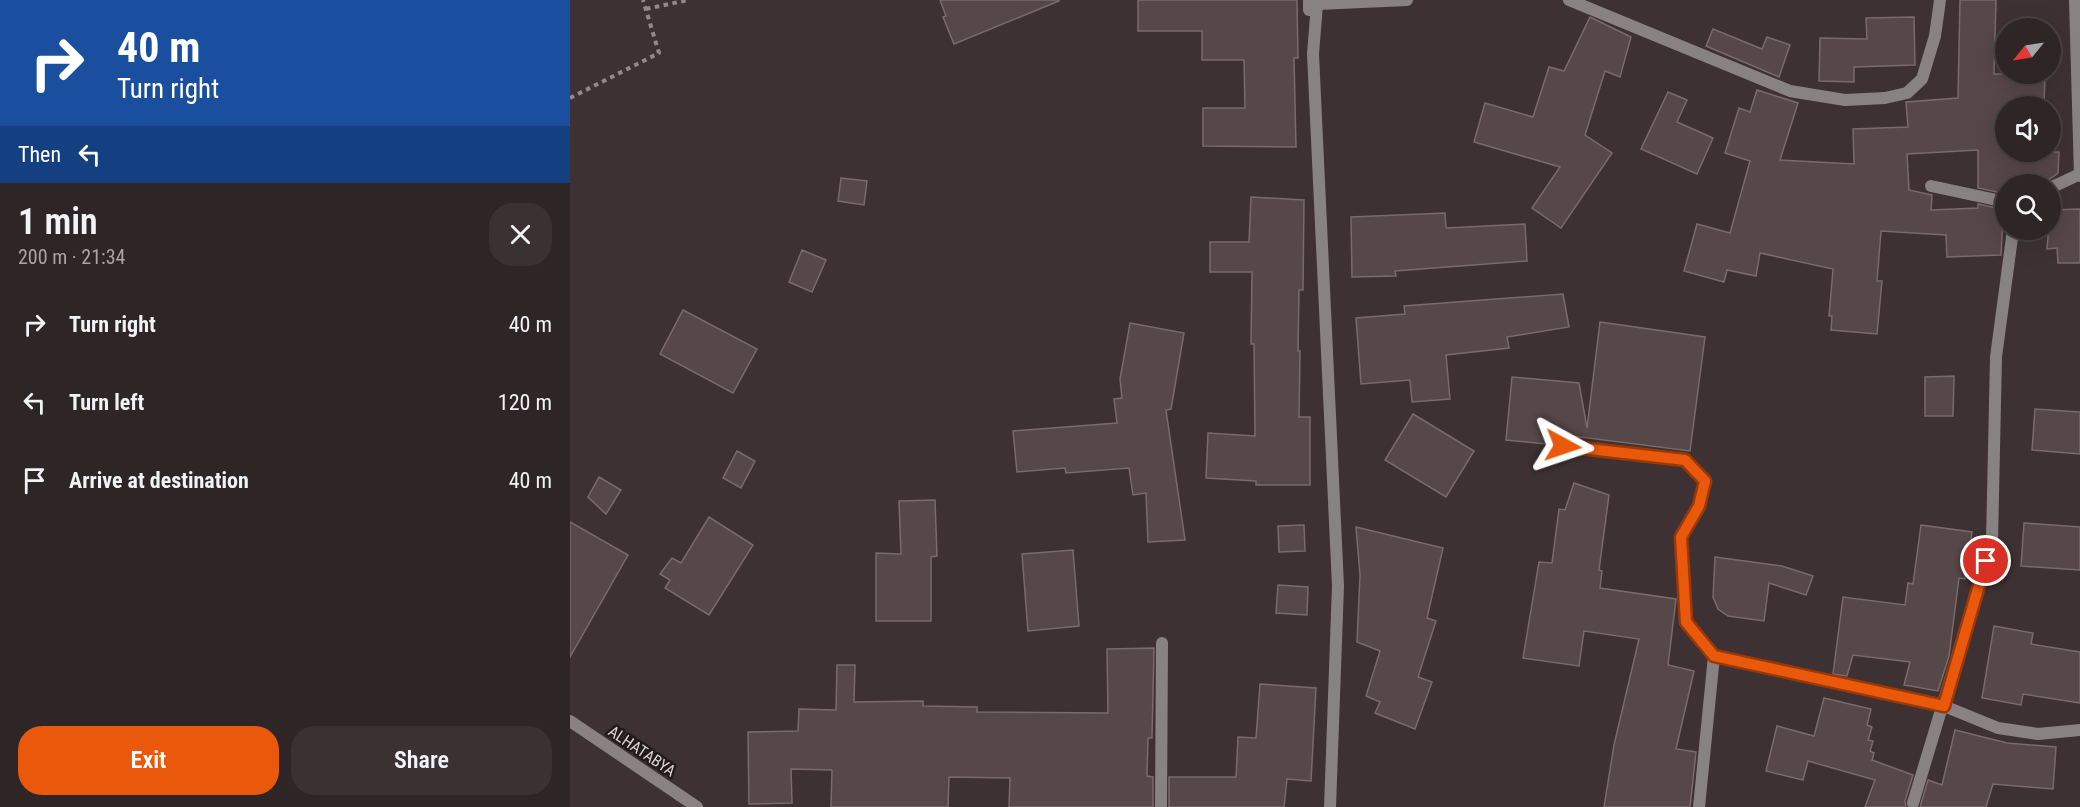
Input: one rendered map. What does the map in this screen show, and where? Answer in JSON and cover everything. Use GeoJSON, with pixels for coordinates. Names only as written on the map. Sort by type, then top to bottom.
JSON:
{"type":"FeatureCollection","features":[{"type":"Feature","properties":{"kind":"street"},"geometry":{"type":"LineString","coordinates":[[1330,807],[1338,586],[1313,54],[1313,2],[1407,0]]}},
{"type":"Feature","properties":{"kind":"street"},"geometry":{"type":"LineString","coordinates":[[1569,0],[1790,91],[1845,100],[1885,98],[1907,93],[1922,79],[1935,36],[1940,0]]}},
{"type":"Feature","properties":{"kind":"street"},"geometry":{"type":"LineString","coordinates":[[2061,183],[2079,175],[2075,0]]}},
{"type":"Feature","properties":{"kind":"street"},"geometry":{"type":"LineString","coordinates":[[1931,186],[1995,200]]}},
{"type":"Feature","properties":{"kind":"street"},"geometry":{"type":"LineString","coordinates":[[1914,803],[1992,541],[1996,357],[2012,240]]}},
{"type":"Feature","properties":{"kind":"street"},"geometry":{"type":"LineString","coordinates":[[1563,446],[1685,460],[1705,481],[1699,506],[1681,537],[1686,622],[1714,656],[1944,706],[1998,728],[2038,734],[2080,730]]}},
{"type":"Feature","properties":{"kind":"street"},"geometry":{"type":"LineString","coordinates":[[1161,807],[1162,643]]}},
{"type":"Feature","properties":{"kind":"street"},"geometry":{"type":"LineString","coordinates":[[1699,807],[1714,656]]}},
{"type":"Feature","properties":{"kind":"street","name":"ALHATABYA"},"geometry":{"type":"LineString","coordinates":[[570,721],[697,807]]}},
{"type":"Feature","properties":{"kind":"path"},"geometry":{"type":"LineString","coordinates":[[570,98],[658,53],[644,0]]}},
{"type":"Feature","properties":{"kind":"path"},"geometry":{"type":"LineString","coordinates":[[646,9],[688,0]]}},
{"type":"Feature","properties":{"kind":"building"},"geometry":{"type":"Polygon","coordinates":[[[940,0],[1059,1],[954,44],[943,17],[946,16],[940,0]]]}},
{"type":"Feature","properties":{"kind":"building"},"geometry":{"type":"Polygon","coordinates":[[[1138,0],[1297,0],[1298,58],[1294,58],[1296,147],[1203,146],[1203,108],[1245,108],[1244,60],[1202,60],[1202,31],[1138,31],[1138,0]]]}},
{"type":"Feature","properties":{"kind":"building"},"geometry":{"type":"Polygon","coordinates":[[[1960,0],[1996,0],[1995,84],[2045,84],[2044,96],[1995,96],[1995,162],[2059,162],[2058,173],[1995,174],[1995,192],[1978,188],[1978,150],[1907,154],[1909,190],[1932,195],[1931,210],[1978,208],[1978,204],[1995,208],[1995,240],[2002,240],[2001,255],[1947,257],[1946,235],[1881,231],[1877,281],[1882,281],[1877,334],[1831,330],[1832,316],[1829,316],[1833,269],[1760,253],[1756,276],[1727,270],[1724,282],[1684,271],[1697,224],[1730,233],[1750,161],[1725,153],[1739,108],[1750,112],[1757,90],[1798,103],[1780,160],[1854,164],[1853,129],[1908,127],[1906,102],[1958,98],[1960,0]]]}},
{"type":"Feature","properties":{"kind":"building"},"geometry":{"type":"Polygon","coordinates":[[[1590,17],[1631,37],[1620,77],[1605,71],[1585,135],[1612,153],[1561,228],[1532,208],[1560,167],[1474,142],[1485,103],[1533,117],[1549,67],[1564,71],[1590,17]]]}},
{"type":"Feature","properties":{"kind":"building"},"geometry":{"type":"Polygon","coordinates":[[[1914,17],[1915,65],[1854,67],[1854,82],[1819,81],[1820,38],[1867,39],[1866,18],[1914,17]]]}},
{"type":"Feature","properties":{"kind":"building"},"geometry":{"type":"Polygon","coordinates":[[[1713,29],[1762,49],[1767,37],[1790,45],[1779,77],[1706,46],[1713,29]]]}},
{"type":"Feature","properties":{"kind":"building"},"geometry":{"type":"Polygon","coordinates":[[[1668,92],[1687,100],[1677,122],[1713,138],[1697,174],[1641,149],[1668,92]]]}},
{"type":"Feature","properties":{"kind":"building"},"geometry":{"type":"Polygon","coordinates":[[[841,178],[867,181],[864,205],[838,201],[841,178]]]}},
{"type":"Feature","properties":{"kind":"building"},"geometry":{"type":"Polygon","coordinates":[[[1251,197],[1304,200],[1303,290],[1299,290],[1299,417],[1310,417],[1310,485],[1256,485],[1256,481],[1206,478],[1208,433],[1255,436],[1254,344],[1251,344],[1252,272],[1210,272],[1210,242],[1249,242],[1251,197]]]}},
{"type":"Feature","properties":{"kind":"building"},"geometry":{"type":"Polygon","coordinates":[[[2080,209],[2080,263],[2058,263],[2057,248],[2047,249],[2048,240],[2061,240],[2061,210],[2080,209]]]}},
{"type":"Feature","properties":{"kind":"building"},"geometry":{"type":"Polygon","coordinates":[[[1445,213],[1446,228],[1525,224],[1527,261],[1395,271],[1396,276],[1352,277],[1351,217],[1445,213]]]}},
{"type":"Feature","properties":{"kind":"building"},"geometry":{"type":"Polygon","coordinates":[[[802,250],[826,260],[812,292],[789,282],[802,250]]]}},
{"type":"Feature","properties":{"kind":"building"},"geometry":{"type":"Polygon","coordinates":[[[1563,294],[1569,327],[1507,337],[1509,348],[1446,355],[1450,399],[1412,402],[1410,380],[1361,384],[1356,318],[1405,314],[1404,306],[1563,294]]]}},
{"type":"Feature","properties":{"kind":"building"},"geometry":{"type":"Polygon","coordinates":[[[683,310],[757,349],[733,393],[660,354],[683,310]]]}},
{"type":"Feature","properties":{"kind":"building"},"geometry":{"type":"Polygon","coordinates":[[[1600,322],[1705,337],[1690,451],[1557,434],[1555,445],[1506,440],[1512,377],[1579,383],[1587,428],[1600,322]]]}},
{"type":"Feature","properties":{"kind":"building"},"geometry":{"type":"Polygon","coordinates":[[[1130,323],[1184,333],[1171,409],[1166,410],[1185,540],[1148,542],[1146,493],[1133,495],[1129,468],[1066,473],[1065,468],[1017,472],[1013,431],[1117,423],[1114,399],[1122,398],[1120,379],[1130,323]]]}},
{"type":"Feature","properties":{"kind":"building"},"geometry":{"type":"Polygon","coordinates":[[[1954,376],[1953,416],[1925,416],[1925,377],[1954,376]]]}},
{"type":"Feature","properties":{"kind":"building"},"geometry":{"type":"Polygon","coordinates":[[[2035,409],[2080,412],[2080,454],[2032,450],[2035,409]]]}},
{"type":"Feature","properties":{"kind":"building"},"geometry":{"type":"Polygon","coordinates":[[[1413,414],[1474,451],[1446,497],[1385,460],[1413,414]]]}},
{"type":"Feature","properties":{"kind":"building"},"geometry":{"type":"Polygon","coordinates":[[[737,451],[755,461],[741,488],[723,478],[737,451]]]}},
{"type":"Feature","properties":{"kind":"building"},"geometry":{"type":"Polygon","coordinates":[[[599,477],[621,490],[606,514],[588,497],[599,477]]]}},
{"type":"Feature","properties":{"kind":"building"},"geometry":{"type":"Polygon","coordinates":[[[1574,483],[1609,495],[1599,570],[1602,571],[1600,588],[1676,599],[1668,665],[1694,671],[1676,749],[1696,752],[1690,807],[1604,807],[1614,745],[1639,639],[1584,631],[1579,666],[1523,658],[1539,562],[1552,563],[1559,509],[1565,510],[1574,483]]]}},
{"type":"Feature","properties":{"kind":"building"},"geometry":{"type":"Polygon","coordinates":[[[935,500],[937,556],[931,557],[931,621],[876,621],[876,553],[901,554],[899,501],[935,500]]]}},
{"type":"Feature","properties":{"kind":"building"},"geometry":{"type":"Polygon","coordinates":[[[709,517],[753,545],[709,615],[665,588],[670,580],[660,574],[672,558],[681,563],[709,517]]]}},
{"type":"Feature","properties":{"kind":"building"},"geometry":{"type":"Polygon","coordinates":[[[570,522],[628,555],[570,657],[570,522]]]}},
{"type":"Feature","properties":{"kind":"building"},"geometry":{"type":"Polygon","coordinates":[[[2024,523],[2080,527],[2080,570],[2021,566],[2024,523]]]}},
{"type":"Feature","properties":{"kind":"building"},"geometry":{"type":"Polygon","coordinates":[[[1304,525],[1305,551],[1279,552],[1278,526],[1304,525]]]}},
{"type":"Feature","properties":{"kind":"building"},"geometry":{"type":"Polygon","coordinates":[[[1921,525],[1972,532],[1965,579],[1959,578],[1949,656],[1938,691],[1904,685],[1910,662],[1853,655],[1847,676],[1833,674],[1843,597],[1905,605],[1908,583],[1913,584],[1921,525]]]}},
{"type":"Feature","properties":{"kind":"building"},"geometry":{"type":"Polygon","coordinates":[[[1356,527],[1443,548],[1427,618],[1436,621],[1418,677],[1432,682],[1415,729],[1375,713],[1380,702],[1366,696],[1380,651],[1357,642],[1360,575],[1356,527]]]}},
{"type":"Feature","properties":{"kind":"building"},"geometry":{"type":"Polygon","coordinates":[[[1073,550],[1079,626],[1028,631],[1022,554],[1073,550]]]}},
{"type":"Feature","properties":{"kind":"building"},"geometry":{"type":"Polygon","coordinates":[[[1715,557],[1782,566],[1813,576],[1806,595],[1769,583],[1764,621],[1728,616],[1718,609],[1713,597],[1715,557]]]}},
{"type":"Feature","properties":{"kind":"building"},"geometry":{"type":"Polygon","coordinates":[[[1278,585],[1308,587],[1307,615],[1276,613],[1278,585]]]}},
{"type":"Feature","properties":{"kind":"building"},"geometry":{"type":"Polygon","coordinates":[[[1994,626],[2033,633],[2031,644],[2080,652],[2080,703],[2023,694],[2021,705],[1982,698],[1994,626]]]}},
{"type":"Feature","properties":{"kind":"building"},"geometry":{"type":"Polygon","coordinates":[[[1154,648],[1152,738],[1148,738],[1147,776],[1153,777],[1153,807],[1009,807],[1010,778],[949,777],[948,807],[831,807],[832,770],[791,769],[792,803],[749,804],[748,732],[798,731],[799,709],[836,710],[837,665],[855,665],[854,702],[923,701],[923,706],[977,707],[977,712],[1108,713],[1107,649],[1154,648]]]}},
{"type":"Feature","properties":{"kind":"building"},"geometry":{"type":"Polygon","coordinates":[[[1260,684],[1316,688],[1311,781],[1287,779],[1284,807],[1169,807],[1169,777],[1236,777],[1238,737],[1256,738],[1260,684]]]}},
{"type":"Feature","properties":{"kind":"building"},"geometry":{"type":"Polygon","coordinates":[[[1824,698],[1871,709],[1867,725],[1872,727],[1868,740],[1873,741],[1870,751],[1874,753],[1872,760],[1913,775],[1905,801],[1906,807],[1865,807],[1875,780],[1808,761],[1803,780],[1766,771],[1777,726],[1814,736],[1824,698]]]}},
{"type":"Feature","properties":{"kind":"building"},"geometry":{"type":"Polygon","coordinates":[[[1955,730],[2007,743],[2056,747],[2053,789],[1993,784],[1986,807],[1920,807],[1928,780],[1942,785],[1955,730]]]}},
{"type":"Feature","properties":{"kind":"route"},"geometry":{"type":"LineString","coordinates":[[1563,446],[1685,460],[1705,481],[1699,506],[1681,537],[1686,622],[1714,656],[1944,706],[1986,561]]}}]}
